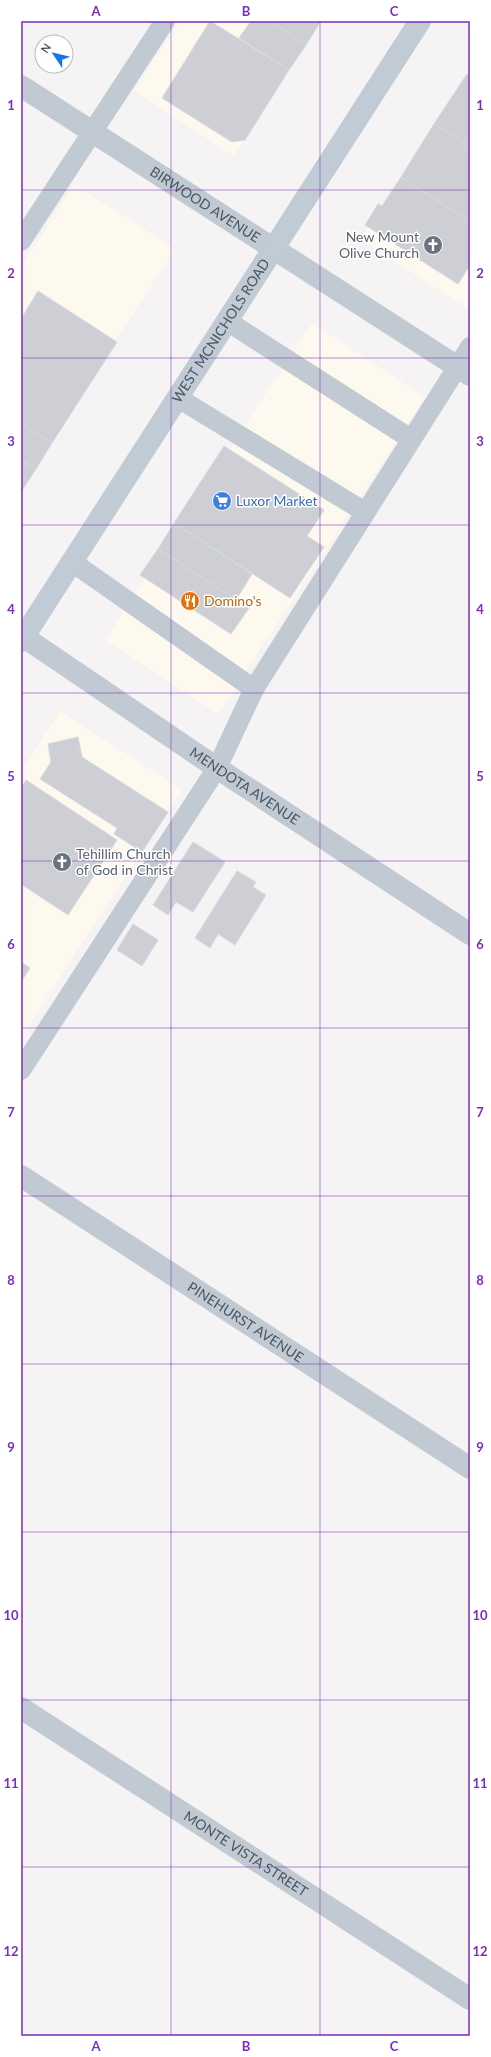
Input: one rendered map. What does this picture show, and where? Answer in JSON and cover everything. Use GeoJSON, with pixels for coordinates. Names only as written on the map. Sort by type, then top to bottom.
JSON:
{"type":"FeatureCollection","features":[{"type":"Feature","properties":{"kind":"main road","name":"WEST MCNICHOLS ROAD"},"geometry":{"type":"LineString","coordinates":[[22,637],[228,321],[420,21]]}},
{"type":"Feature","properties":{"kind":"street","name":"BIRWOOD AVENUE"},"geometry":{"type":"LineString","coordinates":[[21,86],[464,370]]}},
{"type":"Feature","properties":{"kind":"street","name":"MENDOTA AVENUE"},"geometry":{"type":"LineString","coordinates":[[22,637],[470,934]]}},
{"type":"Feature","properties":{"kind":"street","name":"PINEHURST AVENUE"},"geometry":{"type":"LineString","coordinates":[[21,1176],[470,1468]]}},
{"type":"Feature","properties":{"kind":"street","name":"MONTE VISTA STREET"},"geometry":{"type":"LineString","coordinates":[[21,1708],[470,1999]]}},
{"type":"Feature","properties":{"kind":"lane"},"geometry":{"type":"LineString","coordinates":[[21,240],[165,21]]}},
{"type":"Feature","properties":{"kind":"lane"},"geometry":{"type":"LineString","coordinates":[[228,321],[411,439]]}},
{"type":"Feature","properties":{"kind":"lane"},"geometry":{"type":"LineString","coordinates":[[21,1070],[218,768],[254,689],[411,439],[464,370],[470,347]]}},
{"type":"Feature","properties":{"kind":"lane"},"geometry":{"type":"LineString","coordinates":[[178,398],[365,512]]}},
{"type":"Feature","properties":{"kind":"lane"},"geometry":{"type":"LineString","coordinates":[[72,562],[254,689]]}},
{"type":"Feature","properties":{"kind":"shaded area"},"geometry":{"type":"Polygon","coordinates":[[[180,21],[322,21],[234,156],[134,91],[180,21]]]}},
{"type":"Feature","properties":{"kind":"shaded area"},"geometry":{"type":"Polygon","coordinates":[[[470,70],[470,310],[360,239],[470,70]]]}},
{"type":"Feature","properties":{"kind":"shaded area"},"geometry":{"type":"Polygon","coordinates":[[[74,184],[175,249],[21,488],[21,267],[74,184]]]}},
{"type":"Feature","properties":{"kind":"shaded area"},"geometry":{"type":"Polygon","coordinates":[[[312,323],[425,397],[218,714],[105,640],[312,323]]]}},
{"type":"Feature","properties":{"kind":"shaded area"},"geometry":{"type":"Polygon","coordinates":[[[60,711],[182,790],[21,1037],[21,771],[60,711]]]}},
{"type":"Feature","properties":{"kind":"building"},"geometry":{"type":"Polygon","coordinates":[[[210,21],[289,70],[245,140],[232,142],[162,98],[210,21]]]}},
{"type":"Feature","properties":{"kind":"building"},"geometry":{"type":"Polygon","coordinates":[[[251,21],[270,21],[306,45],[289,70],[239,38],[251,21]]]}},
{"type":"Feature","properties":{"kind":"building"},"geometry":{"type":"Polygon","coordinates":[[[270,21],[321,21],[306,45],[270,21]]]}},
{"type":"Feature","properties":{"kind":"building"},"geometry":{"type":"Polygon","coordinates":[[[467,74],[470,75],[470,147],[434,124],[467,74]]]}},
{"type":"Feature","properties":{"kind":"building"},"geometry":{"type":"Polygon","coordinates":[[[434,124],[470,147],[470,222],[401,177],[434,124]]]}},
{"type":"Feature","properties":{"kind":"building","name":"New Mount Olive Church"},"geometry":{"type":"Polygon","coordinates":[[[401,177],[470,222],[470,265],[458,284],[365,225],[378,204],[382,206],[401,177]]]}},
{"type":"Feature","properties":{"kind":"building"},"geometry":{"type":"Polygon","coordinates":[[[38,291],[117,342],[52,443],[21,423],[21,319],[38,291]]]}},
{"type":"Feature","properties":{"kind":"building"},"geometry":{"type":"Polygon","coordinates":[[[21,423],[52,443],[36,469],[21,460],[21,423]]]}},
{"type":"Feature","properties":{"kind":"building"},"geometry":{"type":"Polygon","coordinates":[[[224,446],[324,510],[307,536],[324,547],[290,598],[174,523],[224,446]]]}},
{"type":"Feature","properties":{"kind":"building"},"geometry":{"type":"Polygon","coordinates":[[[21,460],[36,469],[21,492],[21,460]]]}},
{"type":"Feature","properties":{"kind":"building"},"geometry":{"type":"Polygon","coordinates":[[[174,523],[252,574],[236,600],[158,549],[174,523]]]}},
{"type":"Feature","properties":{"kind":"building"},"geometry":{"type":"Polygon","coordinates":[[[158,549],[249,608],[231,634],[140,575],[158,549]]]}},
{"type":"Feature","properties":{"kind":"building"},"geometry":{"type":"Polygon","coordinates":[[[78,737],[82,757],[168,812],[142,852],[114,834],[117,828],[40,779],[51,762],[48,744],[78,737]]]}},
{"type":"Feature","properties":{"kind":"building","name":"Tehillim Church of God in Christ"},"geometry":{"type":"Polygon","coordinates":[[[26,780],[117,840],[68,915],[21,884],[21,788],[26,780]]]}},
{"type":"Feature","properties":{"kind":"building"},"geometry":{"type":"Polygon","coordinates":[[[193,842],[225,862],[193,912],[176,902],[168,915],[153,905],[193,842]]]}},
{"type":"Feature","properties":{"kind":"building"},"geometry":{"type":"Polygon","coordinates":[[[237,871],[256,882],[253,887],[266,895],[235,945],[218,934],[210,948],[195,938],[237,871]]]}},
{"type":"Feature","properties":{"kind":"building"},"geometry":{"type":"Polygon","coordinates":[[[133,924],[158,940],[142,966],[117,950],[133,924]]]}},
{"type":"Feature","properties":{"kind":"building"},"geometry":{"type":"Polygon","coordinates":[[[21,962],[30,968],[21,982],[21,962]]]}},
{"type":"Feature","properties":{"kind":"place","name":"New Mount Olive Church"},"geometry":{"type":"Point","coordinates":[433,245]}},
{"type":"Feature","properties":{"kind":"place","name":"Luxor Market"},"geometry":{"type":"Point","coordinates":[222,501]}},
{"type":"Feature","properties":{"kind":"place","name":"Domino's"},"geometry":{"type":"Point","coordinates":[190,601]}},
{"type":"Feature","properties":{"kind":"place","name":"Tehillim Church of God in Christ"},"geometry":{"type":"Point","coordinates":[62,862]}}]}
